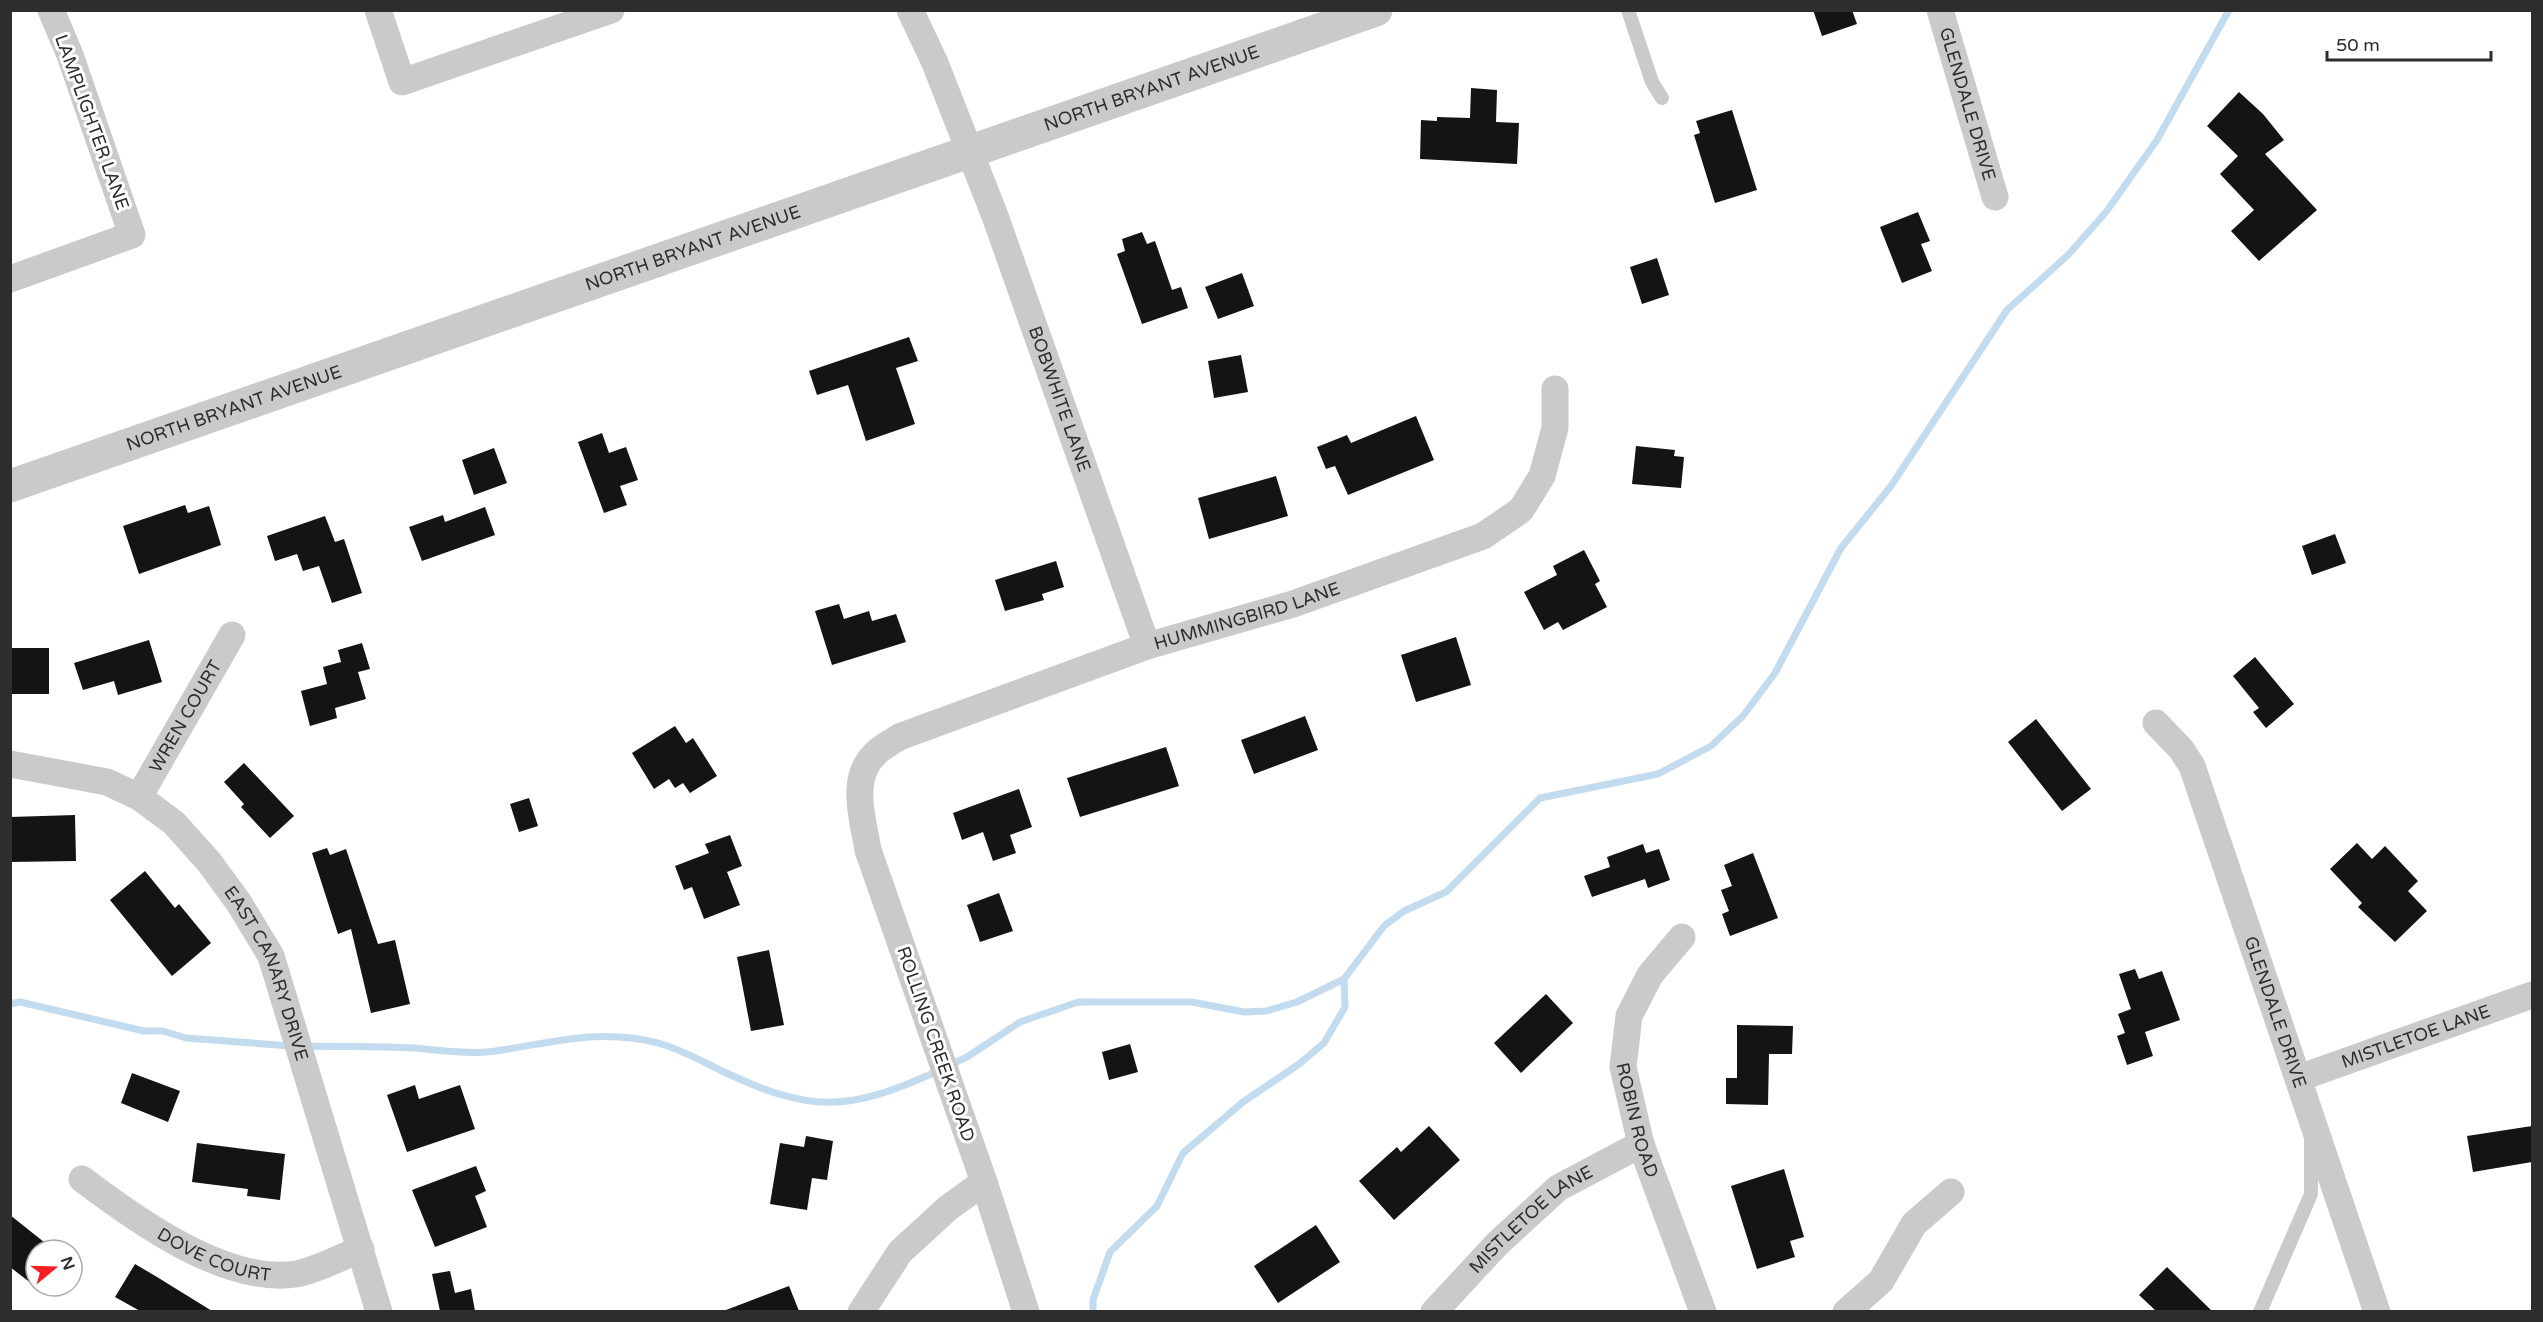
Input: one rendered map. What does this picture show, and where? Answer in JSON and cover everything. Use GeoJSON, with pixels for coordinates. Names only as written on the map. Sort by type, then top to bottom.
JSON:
{"type":"FeatureCollection","features":[{"type":"Feature","properties":{"kind":"street","name":"LAMPLIGHTER LANE"},"geometry":{"type":"LineString","coordinates":[[10,279],[132,235],[70,55],[51,10]]}},
{"type":"Feature","properties":{"kind":"street"},"geometry":{"type":"LineString","coordinates":[[378,10],[402,82],[611,10]]}},
{"type":"Feature","properties":{"kind":"street","name":"BOBWHITE LANE"},"geometry":{"type":"LineString","coordinates":[[910,10],[934,63],[995,216],[1147,646]]}},
{"type":"Feature","properties":{"kind":"street","name":"NORTH BRYANT AVENUE"},"geometry":{"type":"LineString","coordinates":[[10,486],[1376,10]]}},
{"type":"Feature","properties":{"kind":"street","name":"GLENDALE DRIVE"},"geometry":{"type":"LineString","coordinates":[[1940,10],[1995,197]]}},
{"type":"Feature","properties":{"kind":"street","name":"HUMMINGBIRD LANE"},"geometry":{"type":"LineString","coordinates":[[860,775],[875,754],[898,737],[1147,646],[1293,604],[1483,536],[1521,510],[1542,476],[1555,428],[1555,388]]}},
{"type":"Feature","properties":{"kind":"street","name":"WREN COURT"},"geometry":{"type":"LineString","coordinates":[[139,797],[232,635]]}},
{"type":"Feature","properties":{"kind":"street","name":"GLENDALE DRIVE"},"geometry":{"type":"LineString","coordinates":[[2156,723],[2181,749],[2192,766],[2377,1311]]}},
{"type":"Feature","properties":{"kind":"street","name":"EAST CANARY DRIVE"},"geometry":{"type":"LineString","coordinates":[[10,765],[55,770],[107,782],[139,797],[174,823],[209,862],[239,903],[271,956],[379,1311]]}},
{"type":"Feature","properties":{"kind":"street","name":"ROLLING CREEK ROAD"},"geometry":{"type":"LineString","coordinates":[[860,775],[860,804],[868,850],[984,1182],[1026,1311]]}},
{"type":"Feature","properties":{"kind":"street","name":"ROBIN ROAD"},"geometry":{"type":"LineString","coordinates":[[1682,937],[1650,975],[1629,1016],[1623,1067],[1641,1144],[1703,1311]]}},
{"type":"Feature","properties":{"kind":"street","name":"MISTLETOE LANE"},"geometry":{"type":"LineString","coordinates":[[2299,1078],[2532,995]]}},
{"type":"Feature","properties":{"kind":"street","name":"MISTLETOE LANE"},"geometry":{"type":"LineString","coordinates":[[1434,1311],[1497,1244],[1558,1188],[1641,1144]]}},
{"type":"Feature","properties":{"kind":"street","name":"DOVE COURT"},"geometry":{"type":"LineString","coordinates":[[82,1179],[131,1216],[222,1265],[255,1275],[297,1274],[361,1249]]}},
{"type":"Feature","properties":{"kind":"street"},"geometry":{"type":"LineString","coordinates":[[861,1311],[900,1252],[948,1208],[984,1182]]}},
{"type":"Feature","properties":{"kind":"street"},"geometry":{"type":"LineString","coordinates":[[1846,1311],[1881,1281],[1914,1224],[1952,1192]]}},
{"type":"Feature","properties":{"kind":"lane"},"geometry":{"type":"LineString","coordinates":[[1628,10],[1652,82],[1662,98]]}},
{"type":"Feature","properties":{"kind":"lane"},"geometry":{"type":"LineString","coordinates":[[2260,1311],[2311,1194],[2310,1147],[2314,1122]]}},
{"type":"Feature","properties":{"kind":"building"},"geometry":{"type":"Polygon","coordinates":[[[1813,10],[1852,10],[1857,24],[1822,36],[1813,10]]]}},
{"type":"Feature","properties":{"kind":"building"},"geometry":{"type":"Polygon","coordinates":[[[1471,88],[1497,90],[1496,122],[1519,123],[1517,164],[1420,159],[1421,120],[1437,121],[1437,117],[1470,118],[1471,88]]]}},
{"type":"Feature","properties":{"kind":"building"},"geometry":{"type":"Polygon","coordinates":[[[2239,92],[2263,114],[2284,140],[2265,154],[2317,210],[2259,261],[2231,231],[2254,210],[2220,174],[2238,156],[2207,126],[2239,92]]]}},
{"type":"Feature","properties":{"kind":"building"},"geometry":{"type":"Polygon","coordinates":[[[1732,110],[1757,190],[1715,203],[1694,135],[1700,133],[1696,121],[1732,110]]]}},
{"type":"Feature","properties":{"kind":"building"},"geometry":{"type":"Polygon","coordinates":[[[1918,212],[1930,241],[1921,244],[1932,271],[1902,283],[1880,227],[1918,212]]]}},
{"type":"Feature","properties":{"kind":"building"},"geometry":{"type":"Polygon","coordinates":[[[1142,232],[1147,244],[1155,241],[1172,290],[1181,287],[1188,308],[1142,324],[1117,254],[1125,251],[1122,239],[1142,232]]]}},
{"type":"Feature","properties":{"kind":"building"},"geometry":{"type":"Polygon","coordinates":[[[1657,258],[1669,295],[1642,304],[1630,267],[1657,258]]]}},
{"type":"Feature","properties":{"kind":"building"},"geometry":{"type":"Polygon","coordinates":[[[1242,273],[1254,306],[1218,319],[1205,287],[1242,273]]]}},
{"type":"Feature","properties":{"kind":"building"},"geometry":{"type":"Polygon","coordinates":[[[909,337],[918,361],[896,368],[915,424],[866,441],[848,385],[817,395],[809,371],[909,337]]]}},
{"type":"Feature","properties":{"kind":"building"},"geometry":{"type":"Polygon","coordinates":[[[1241,355],[1248,392],[1214,398],[1208,361],[1241,355]]]}},
{"type":"Feature","properties":{"kind":"building"},"geometry":{"type":"Polygon","coordinates":[[[1416,416],[1434,460],[1348,495],[1335,466],[1326,469],[1317,447],[1347,435],[1351,443],[1416,416]]]}},
{"type":"Feature","properties":{"kind":"building"},"geometry":{"type":"Polygon","coordinates":[[[602,433],[609,453],[626,447],[638,480],[620,486],[627,505],[604,513],[578,442],[602,433]]]}},
{"type":"Feature","properties":{"kind":"building"},"geometry":{"type":"Polygon","coordinates":[[[1636,446],[1675,450],[1674,456],[1684,457],[1681,488],[1632,484],[1636,446]]]}},
{"type":"Feature","properties":{"kind":"building"},"geometry":{"type":"Polygon","coordinates":[[[494,448],[507,483],[474,495],[462,460],[494,448]]]}},
{"type":"Feature","properties":{"kind":"building"},"geometry":{"type":"Polygon","coordinates":[[[1276,476],[1288,516],[1209,539],[1198,498],[1276,476]]]}},
{"type":"Feature","properties":{"kind":"building"},"geometry":{"type":"Polygon","coordinates":[[[185,505],[188,513],[209,506],[221,545],[139,574],[123,526],[185,505]]]}},
{"type":"Feature","properties":{"kind":"building"},"geometry":{"type":"Polygon","coordinates":[[[485,507],[495,535],[422,561],[409,527],[443,515],[445,522],[485,507]]]}},
{"type":"Feature","properties":{"kind":"building"},"geometry":{"type":"Polygon","coordinates":[[[325,516],[335,542],[344,539],[362,593],[332,603],[319,566],[303,571],[297,554],[275,561],[267,536],[325,516]]]}},
{"type":"Feature","properties":{"kind":"building"},"geometry":{"type":"Polygon","coordinates":[[[2335,534],[2346,563],[2312,575],[2302,546],[2335,534]]]}},
{"type":"Feature","properties":{"kind":"building"},"geometry":{"type":"Polygon","coordinates":[[[1584,550],[1600,581],[1595,584],[1607,607],[1563,630],[1558,622],[1544,630],[1524,592],[1557,575],[1553,566],[1584,550]]]}},
{"type":"Feature","properties":{"kind":"building"},"geometry":{"type":"Polygon","coordinates":[[[1056,561],[1064,587],[1042,594],[1044,600],[1005,611],[995,580],[1056,561]]]}},
{"type":"Feature","properties":{"kind":"building"},"geometry":{"type":"Polygon","coordinates":[[[839,604],[844,619],[869,611],[872,621],[896,614],[906,642],[832,665],[815,611],[839,604]]]}},
{"type":"Feature","properties":{"kind":"building"},"geometry":{"type":"Polygon","coordinates":[[[1456,637],[1471,685],[1416,702],[1401,655],[1456,637]]]}},
{"type":"Feature","properties":{"kind":"building"},"geometry":{"type":"Polygon","coordinates":[[[149,640],[162,682],[118,695],[114,681],[83,690],[74,663],[149,640]]]}},
{"type":"Feature","properties":{"kind":"building"},"geometry":{"type":"Polygon","coordinates":[[[362,643],[370,669],[358,672],[366,699],[335,708],[337,718],[310,726],[301,691],[327,684],[323,667],[341,662],[338,650],[362,643]]]}},
{"type":"Feature","properties":{"kind":"building"},"geometry":{"type":"Polygon","coordinates":[[[10,648],[49,648],[49,694],[10,694],[10,648]]]}},
{"type":"Feature","properties":{"kind":"building"},"geometry":{"type":"Polygon","coordinates":[[[2255,657],[2294,704],[2266,728],[2253,712],[2259,708],[2233,676],[2255,657]]]}},
{"type":"Feature","properties":{"kind":"building"},"geometry":{"type":"Polygon","coordinates":[[[1305,716],[1318,750],[1254,774],[1241,740],[1305,716]]]}},
{"type":"Feature","properties":{"kind":"building"},"geometry":{"type":"Polygon","coordinates":[[[2036,719],[2091,789],[2062,811],[2008,742],[2036,719]]]}},
{"type":"Feature","properties":{"kind":"building"},"geometry":{"type":"Polygon","coordinates":[[[675,726],[686,743],[693,738],[717,776],[690,793],[683,783],[675,788],[669,779],[654,789],[632,753],[675,726]]]}},
{"type":"Feature","properties":{"kind":"building"},"geometry":{"type":"Polygon","coordinates":[[[1166,747],[1179,786],[1080,817],[1067,778],[1166,747]]]}},
{"type":"Feature","properties":{"kind":"building"},"geometry":{"type":"Polygon","coordinates":[[[244,763],[294,816],[270,838],[241,807],[244,804],[224,782],[244,763]]]}},
{"type":"Feature","properties":{"kind":"building"},"geometry":{"type":"Polygon","coordinates":[[[1019,789],[1032,827],[1010,835],[1016,853],[993,861],[983,832],[962,840],[953,813],[1019,789]]]}},
{"type":"Feature","properties":{"kind":"building"},"geometry":{"type":"Polygon","coordinates":[[[529,798],[538,826],[519,832],[510,804],[529,798]]]}},
{"type":"Feature","properties":{"kind":"building"},"geometry":{"type":"Polygon","coordinates":[[[75,815],[76,861],[10,862],[10,817],[75,815]]]}},
{"type":"Feature","properties":{"kind":"building"},"geometry":{"type":"Polygon","coordinates":[[[730,835],[742,866],[727,872],[740,905],[704,919],[692,887],[684,890],[675,866],[709,853],[705,844],[730,835]]]}},
{"type":"Feature","properties":{"kind":"building"},"geometry":{"type":"Polygon","coordinates":[[[2357,843],[2372,859],[2385,846],[2418,881],[2408,891],[2427,911],[2395,942],[2358,907],[2362,903],[2330,869],[2357,843]]]}},
{"type":"Feature","properties":{"kind":"building"},"geometry":{"type":"Polygon","coordinates":[[[1643,844],[1646,853],[1659,849],[1670,880],[1648,888],[1645,879],[1592,897],[1584,876],[1610,867],[1607,857],[1643,844]]]}},
{"type":"Feature","properties":{"kind":"building"},"geometry":{"type":"Polygon","coordinates":[[[327,848],[330,855],[346,849],[378,944],[395,940],[410,1004],[371,1013],[351,929],[338,934],[312,853],[327,848]]]}},
{"type":"Feature","properties":{"kind":"building"},"geometry":{"type":"Polygon","coordinates":[[[1753,853],[1778,918],[1730,936],[1722,914],[1729,911],[1721,890],[1732,886],[1724,865],[1753,853]]]}},
{"type":"Feature","properties":{"kind":"building"},"geometry":{"type":"Polygon","coordinates":[[[145,871],[175,908],[179,904],[211,943],[172,976],[110,900],[145,871]]]}},
{"type":"Feature","properties":{"kind":"building"},"geometry":{"type":"Polygon","coordinates":[[[999,893],[1013,931],[980,942],[967,905],[999,893]]]}},
{"type":"Feature","properties":{"kind":"building"},"geometry":{"type":"Polygon","coordinates":[[[769,950],[784,1025],[751,1031],[737,957],[769,950]]]}},
{"type":"Feature","properties":{"kind":"building"},"geometry":{"type":"Polygon","coordinates":[[[2135,969],[2139,979],[2162,971],[2180,1020],[2145,1032],[2153,1056],[2127,1065],[2117,1036],[2125,1033],[2118,1014],[2131,1009],[2119,974],[2135,969]]]}},
{"type":"Feature","properties":{"kind":"building"},"geometry":{"type":"Polygon","coordinates":[[[1546,994],[1573,1023],[1521,1073],[1494,1043],[1546,994]]]}},
{"type":"Feature","properties":{"kind":"building"},"geometry":{"type":"Polygon","coordinates":[[[1737,1025],[1793,1026],[1792,1054],[1769,1054],[1768,1105],[1726,1104],[1726,1078],[1737,1078],[1737,1025]]]}},
{"type":"Feature","properties":{"kind":"building"},"geometry":{"type":"Polygon","coordinates":[[[1130,1044],[1138,1072],[1109,1080],[1102,1052],[1130,1044]]]}},
{"type":"Feature","properties":{"kind":"building"},"geometry":{"type":"Polygon","coordinates":[[[132,1073],[180,1091],[168,1122],[121,1103],[132,1073]]]}},
{"type":"Feature","properties":{"kind":"building"},"geometry":{"type":"Polygon","coordinates":[[[415,1085],[419,1099],[460,1085],[475,1129],[407,1152],[387,1095],[415,1085]]]}},
{"type":"Feature","properties":{"kind":"building"},"geometry":{"type":"Polygon","coordinates":[[[1429,1126],[1460,1160],[1394,1220],[1359,1181],[1397,1147],[1401,1152],[1429,1126]]]}},
{"type":"Feature","properties":{"kind":"building"},"geometry":{"type":"Polygon","coordinates":[[[2532,1126],[2532,1162],[2473,1172],[2467,1136],[2532,1126]]]}},
{"type":"Feature","properties":{"kind":"building"},"geometry":{"type":"Polygon","coordinates":[[[806,1136],[833,1141],[827,1180],[812,1178],[807,1210],[770,1204],[780,1143],[804,1147],[806,1136]]]}},
{"type":"Feature","properties":{"kind":"building"},"geometry":{"type":"Polygon","coordinates":[[[197,1143],[285,1154],[280,1200],[247,1196],[248,1189],[192,1182],[197,1143]]]}},
{"type":"Feature","properties":{"kind":"building"},"geometry":{"type":"Polygon","coordinates":[[[476,1166],[486,1191],[475,1196],[487,1227],[435,1247],[412,1190],[476,1166]]]}},
{"type":"Feature","properties":{"kind":"building"},"geometry":{"type":"Polygon","coordinates":[[[1784,1169],[1804,1237],[1790,1241],[1795,1257],[1757,1269],[1731,1186],[1784,1169]]]}},
{"type":"Feature","properties":{"kind":"building"},"geometry":{"type":"Polygon","coordinates":[[[10,1215],[39,1238],[24,1238],[24,1278],[10,1267],[10,1215]]]}},
{"type":"Feature","properties":{"kind":"building"},"geometry":{"type":"Polygon","coordinates":[[[1316,1225],[1340,1262],[1278,1303],[1254,1266],[1316,1225]]]}},
{"type":"Feature","properties":{"kind":"building"},"geometry":{"type":"Polygon","coordinates":[[[135,1264],[212,1311],[140,1311],[115,1297],[135,1264]]]}},
{"type":"Feature","properties":{"kind":"building"},"geometry":{"type":"Polygon","coordinates":[[[2167,1267],[2212,1311],[2156,1311],[2139,1295],[2167,1267]]]}},
{"type":"Feature","properties":{"kind":"building"},"geometry":{"type":"Polygon","coordinates":[[[450,1271],[455,1293],[471,1289],[475,1311],[440,1311],[432,1274],[450,1271]]]}},
{"type":"Feature","properties":{"kind":"building"},"geometry":{"type":"Polygon","coordinates":[[[789,1286],[799,1311],[726,1310],[789,1286]]]}},
{"type":"Feature","properties":{"kind":"waterway"},"geometry":{"type":"LineString","coordinates":[[950,1065],[967,1057],[1020,1022],[1078,1002],[1192,1002],[1244,1012],[1266,1011],[1297,1002],[1344,979],[1384,926],[1404,911],[1446,892],[1540,798],[1658,774],[1711,746],[1743,716],[1775,673],[1841,548],[1891,486],[2007,310],[2068,255],[2106,212],[2157,140],[2229,10]]}},
{"type":"Feature","properties":{"kind":"waterway"},"geometry":{"type":"LineString","coordinates":[[1093,1312],[1093,1300],[1110,1252],[1157,1206],[1183,1153],[1243,1102],[1299,1064],[1324,1043],[1345,1007],[1344,979]]}},
{"type":"Feature","properties":{"kind":"waterway"},"geometry":{"type":"LineString","coordinates":[[10,1004],[20,1002],[144,1031],[163,1031],[186,1038],[291,1046]]}},
{"type":"Feature","properties":{"kind":"waterway"},"geometry":{"type":"LineString","coordinates":[[305,1046],[400,1047],[478,1052],[585,1037],[633,1038],[671,1047],[752,1084],[780,1094],[806,1100],[830,1102],[854,1100],[880,1094],[940,1070]]}}]}
